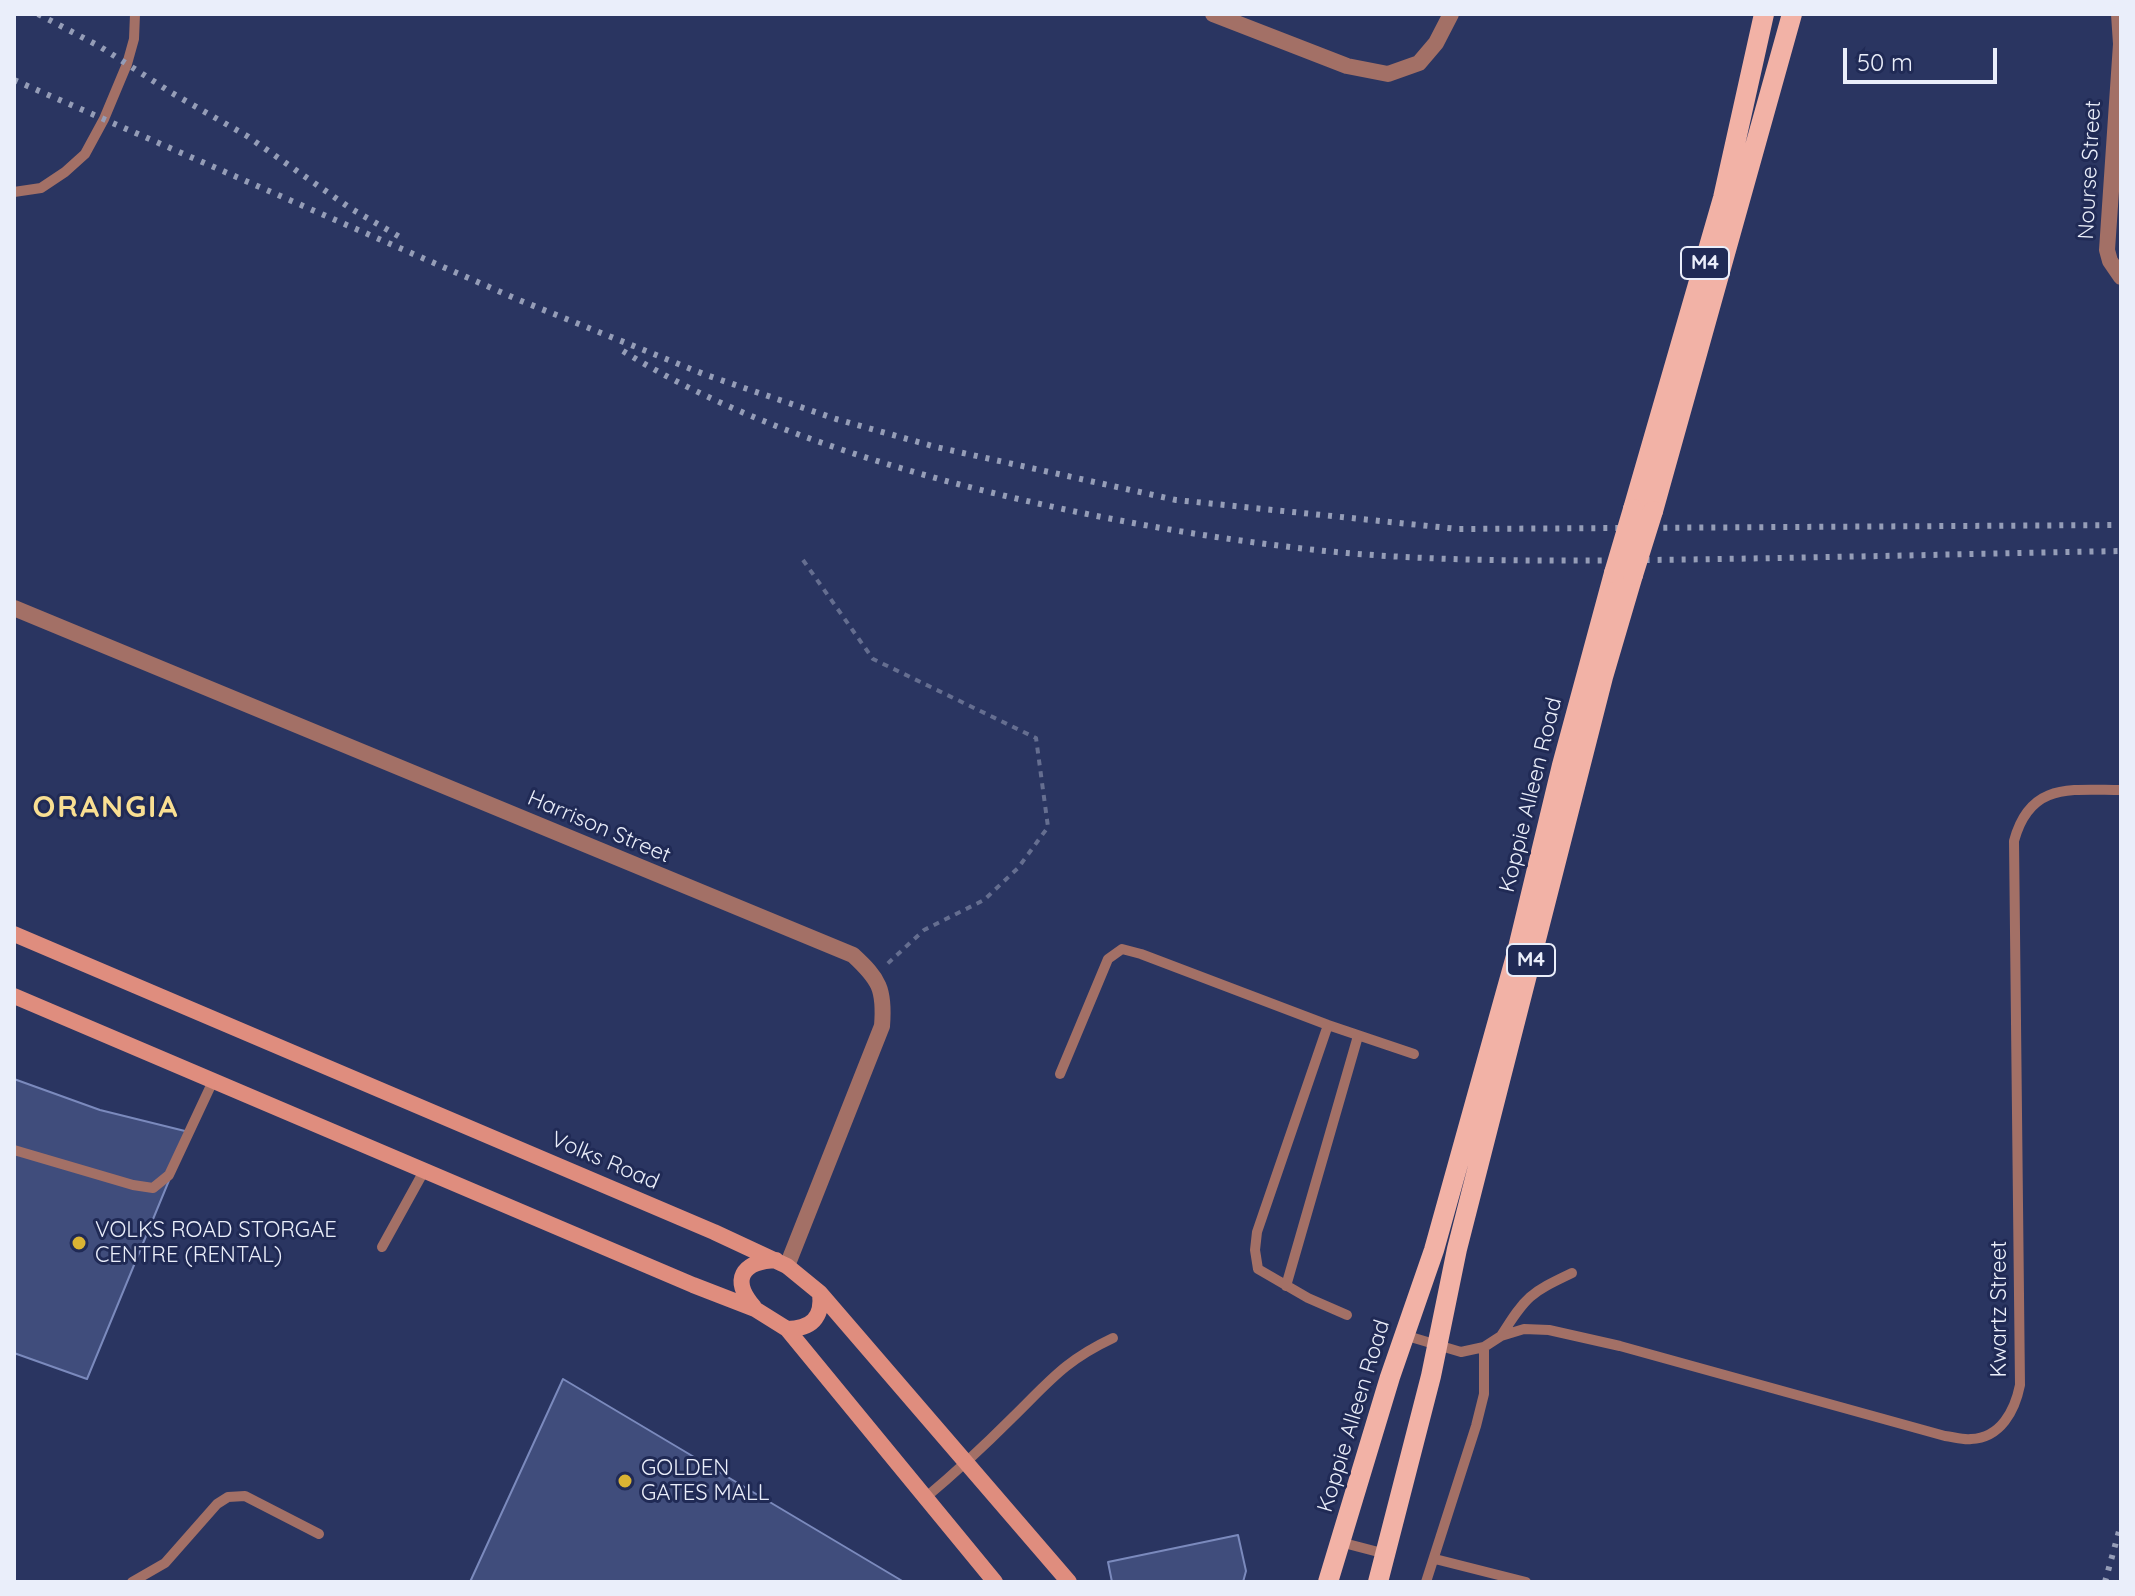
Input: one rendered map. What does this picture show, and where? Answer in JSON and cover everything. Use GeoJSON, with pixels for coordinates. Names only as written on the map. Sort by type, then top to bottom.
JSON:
{"type":"FeatureCollection","features":[{"type":"Feature","properties":{"kind":"main road","name":"Koppie Alleen Road"},"geometry":{"type":"LineString","coordinates":[[1643,510],[1723,198],[1764,14]]}},
{"type":"Feature","properties":{"kind":"main road","name":"Koppie Alleen Road"},"geometry":{"type":"LineString","coordinates":[[1328,1582],[1404,1335],[1434,1250],[1516,956],[1562,765],[1624,574],[1792,14]]}},
{"type":"Feature","properties":{"kind":"main road","name":"Koppie Alleen Road"},"geometry":{"type":"LineString","coordinates":[[1378,1582],[1437,1347],[1469,1202],[1603,677],[1624,574]]}},
{"type":"Feature","properties":{"kind":"street"},"geometry":{"type":"LineString","coordinates":[[1213,14],[1347,66],[1388,74],[1419,63],[1436,43],[1451,14]]}},
{"type":"Feature","properties":{"kind":"street","name":"Nourse Street"},"geometry":{"type":"LineString","coordinates":[[2119,14],[2121,44],[2107,250],[2110,261],[2121,277]]}},
{"type":"Feature","properties":{"kind":"street","name":"Harrison Street"},"geometry":{"type":"LineString","coordinates":[[14,608],[853,955],[875,975]]}},
{"type":"Feature","properties":{"kind":"street","name":"Volks Road"},"geometry":{"type":"LineString","coordinates":[[14,934],[781,1263],[820,1293],[1069,1582]]}},
{"type":"Feature","properties":{"kind":"street"},"geometry":{"type":"LineString","coordinates":[[755,1309],[745,1297],[741,1278],[746,1269],[755,1263],[781,1263],[882,1026],[884,1001],[875,975]]}},
{"type":"Feature","properties":{"kind":"street"},"geometry":{"type":"LineString","coordinates":[[14,996],[755,1309],[787,1329],[995,1582]]}},
{"type":"Feature","properties":{"kind":"street"},"geometry":{"type":"LineString","coordinates":[[787,1329],[808,1327],[815,1321],[821,1310],[820,1293]]}},
{"type":"Feature","properties":{"kind":"lane"},"geometry":{"type":"LineString","coordinates":[[14,192],[41,188],[85,154],[104,119],[127,64],[134,39],[135,14]]}},
{"type":"Feature","properties":{"kind":"lane","name":"Kwartz Street"},"geometry":{"type":"LineString","coordinates":[[1484,1347],[1501,1336],[1524,1329],[1549,1330],[1620,1346],[1945,1436],[1972,1439],[1999,1427],[2016,1404],[2020,1385],[2014,841],[2023,815],[2040,799],[2066,791],[2121,790]]}},
{"type":"Feature","properties":{"kind":"lane"},"geometry":{"type":"LineString","coordinates":[[1060,1074],[1108,959],[1122,949],[1414,1054]]}},
{"type":"Feature","properties":{"kind":"lane"},"geometry":{"type":"LineString","coordinates":[[1328,1025],[1257,1232],[1255,1250],[1258,1269],[1347,1315]]}},
{"type":"Feature","properties":{"kind":"lane"},"geometry":{"type":"LineString","coordinates":[[1286,1286],[1358,1036]]}},
{"type":"Feature","properties":{"kind":"lane"},"geometry":{"type":"LineString","coordinates":[[14,1150],[153,1188],[169,1175],[213,1081]]}},
{"type":"Feature","properties":{"kind":"lane"},"geometry":{"type":"LineString","coordinates":[[382,1247],[424,1171]]}},
{"type":"Feature","properties":{"kind":"lane"},"geometry":{"type":"LineString","coordinates":[[1501,1336],[1522,1302],[1532,1293],[1572,1273]]}},
{"type":"Feature","properties":{"kind":"lane"},"geometry":{"type":"LineString","coordinates":[[1404,1335],[1461,1352],[1484,1347],[1484,1394],[1426,1582]]}},
{"type":"Feature","properties":{"kind":"lane"},"geometry":{"type":"LineString","coordinates":[[925,1498],[968,1462],[1054,1374],[1083,1352],[1113,1338]]}},
{"type":"Feature","properties":{"kind":"lane"},"geometry":{"type":"LineString","coordinates":[[132,1582],[165,1563],[217,1504],[228,1497],[245,1496],[319,1534]]}},
{"type":"Feature","properties":{"kind":"lane"},"geometry":{"type":"LineString","coordinates":[[1340,1542],[1386,1554]]}},
{"type":"Feature","properties":{"kind":"lane"},"geometry":{"type":"LineString","coordinates":[[1435,1559],[1526,1582]]}},
{"type":"Feature","properties":{"kind":"path"},"geometry":{"type":"LineString","coordinates":[[803,560],[873,659],[1036,738],[1048,827],[1018,868],[984,900],[924,930],[875,975]]}},
{"type":"Feature","properties":{"kind":"building","name":"VOLKS ROAD STORGAE CENTRE (RENTAL)"},"geometry":{"type":"Polygon","coordinates":[[[14,1079],[100,1110],[189,1132],[87,1379],[14,1353],[14,1079]]]}},
{"type":"Feature","properties":{"kind":"building","name":"GOLDEN GATES MALL"},"geometry":{"type":"Polygon","coordinates":[[[563,1379],[904,1582],[470,1582],[563,1379]]]}},
{"type":"Feature","properties":{"kind":"building"},"geometry":{"type":"Polygon","coordinates":[[[1238,1535],[1246,1571],[1243,1582],[1112,1582],[1108,1562],[1238,1535]]]}},
{"type":"Feature","properties":{"kind":"railway"},"geometry":{"type":"LineString","coordinates":[[38,14],[99,46],[247,136],[350,208],[405,240]]}},
{"type":"Feature","properties":{"kind":"railway"},"geometry":{"type":"LineString","coordinates":[[14,80],[519,300],[706,375],[836,419],[936,447],[1176,500],[1458,529],[2121,525]]}},
{"type":"Feature","properties":{"kind":"railway"},"geometry":{"type":"LineString","coordinates":[[623,351],[740,411],[866,457],[1036,503],[1166,529],[1254,542],[1386,556],[1519,560],[2121,551]]}},
{"type":"Feature","properties":{"kind":"railway"},"geometry":{"type":"LineString","coordinates":[[2105,1582],[2121,1524]]}},
{"type":"Feature","properties":{"kind":"place","name":"VOLKS ROAD STORGAE CENTRE (RENTAL)"},"geometry":{"type":"Point","coordinates":[79,1243]}},
{"type":"Feature","properties":{"kind":"place","name":"GOLDEN GATES MALL"},"geometry":{"type":"Point","coordinates":[625,1481]}},
{"type":"Feature","properties":{"kind":"district","name":"ORANGIA"},"geometry":{"type":"Point","coordinates":[106,808]}}]}
